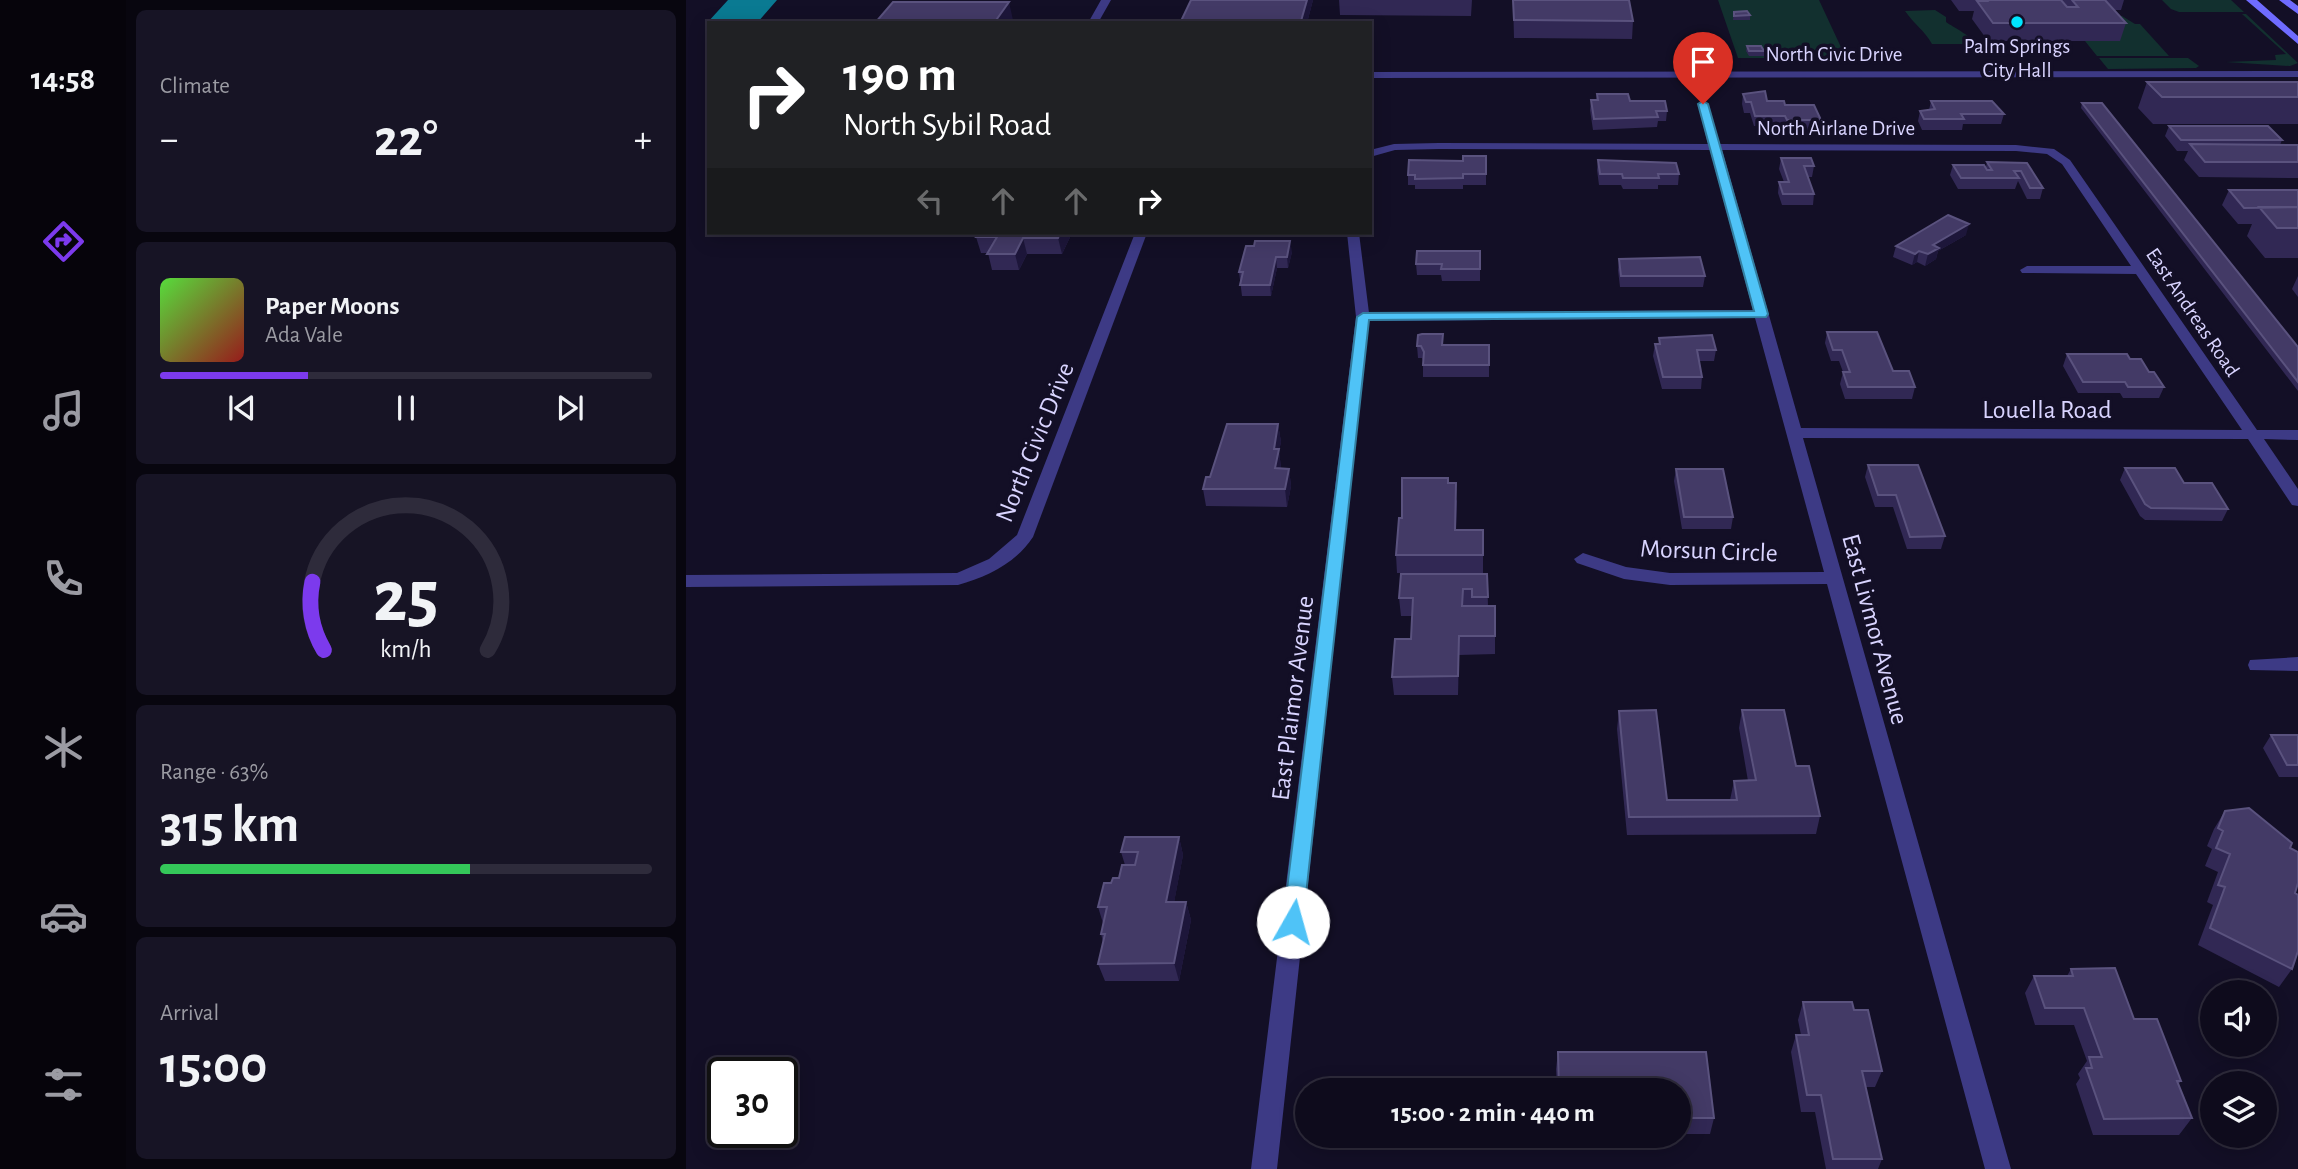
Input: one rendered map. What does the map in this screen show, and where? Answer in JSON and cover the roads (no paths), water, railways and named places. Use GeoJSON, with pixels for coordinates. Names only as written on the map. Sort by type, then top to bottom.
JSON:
{"type":"FeatureCollection","features":[{"type":"Feature","properties":{"kind":"main road"},"geometry":{"type":"LineString","coordinates":[[2251,0],[2298,41]]}},
{"type":"Feature","properties":{"kind":"main road"},"geometry":{"type":"LineString","coordinates":[[2284,0],[2298,11]]}},
{"type":"Feature","properties":{"kind":"street"},"geometry":{"type":"LineString","coordinates":[[1094,21],[1106,0]]}},
{"type":"Feature","properties":{"kind":"street","name":"North Civic Drive"},"geometry":{"type":"LineString","coordinates":[[1372,75],[2298,74]]}},
{"type":"Feature","properties":{"kind":"street","name":"East Livmor Avenue"},"geometry":{"type":"LineString","coordinates":[[1703,104],[1998,1169]]}},
{"type":"Feature","properties":{"kind":"street","name":"North Airlane Drive"},"geometry":{"type":"LineString","coordinates":[[1372,153],[1394,147],[1439,146],[2016,148],[2050,151]]}},
{"type":"Feature","properties":{"kind":"street","name":"East Andreas Road"},"geometry":{"type":"LineString","coordinates":[[2050,151],[2066,162],[2298,501]]}},
{"type":"Feature","properties":{"kind":"street","name":"North Civic Drive"},"geometry":{"type":"LineString","coordinates":[[686,581],[958,579],[987,570],[1001,561],[1025,537],[1140,235]]}},
{"type":"Feature","properties":{"kind":"street","name":"East Plaimor Avenue"},"geometry":{"type":"LineString","coordinates":[[1264,1169],[1363,317],[1353,235]]}},
{"type":"Feature","properties":{"kind":"street"},"geometry":{"type":"LineString","coordinates":[[2027,270],[2139,270]]}},
{"type":"Feature","properties":{"kind":"street"},"geometry":{"type":"LineString","coordinates":[[1363,317],[1762,314]]}},
{"type":"Feature","properties":{"kind":"street","name":"Louella Road"},"geometry":{"type":"LineString","coordinates":[[1795,433],[2298,435]]}},
{"type":"Feature","properties":{"kind":"street","name":"Morsun Circle"},"geometry":{"type":"LineString","coordinates":[[1583,559],[1624,573],[1670,579],[1835,578]]}},
{"type":"Feature","properties":{"kind":"street"},"geometry":{"type":"LineString","coordinates":[[2257,665],[2298,664]]}},
{"type":"Feature","properties":{"kind":"place","name":"Palm Springs City Hall"},"geometry":{"type":"Point","coordinates":[2017,22]}}]}
